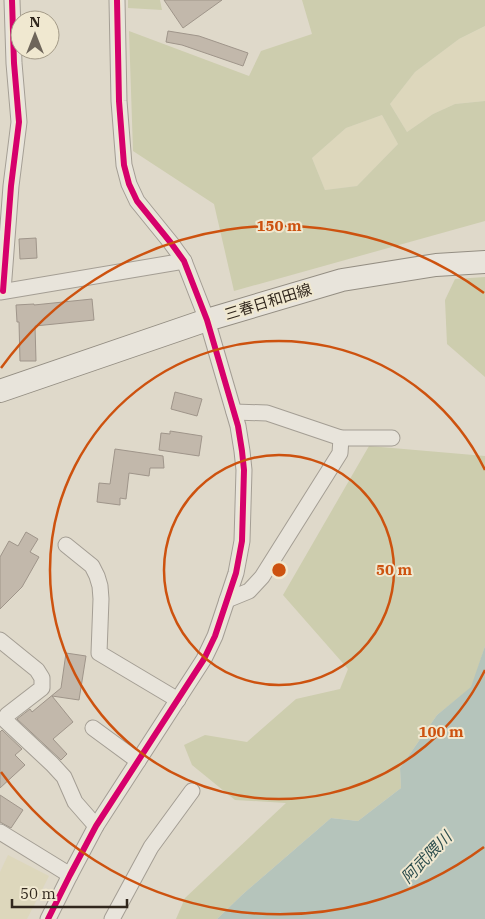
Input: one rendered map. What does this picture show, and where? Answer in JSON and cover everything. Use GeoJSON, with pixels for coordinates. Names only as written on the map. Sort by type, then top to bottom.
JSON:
{"type":"FeatureCollection","features":[{"type":"Feature","properties":{"kind":"main road","name":"三春日和田線"},"geometry":{"type":"LineString","coordinates":[[0,391],[207,320],[342,280],[436,265],[485,262]]}},
{"type":"Feature","properties":{"kind":"street"},"geometry":{"type":"LineString","coordinates":[[12,0],[7,70],[19,122],[1,291],[184,261]]}},
{"type":"Feature","properties":{"kind":"street"},"geometry":{"type":"LineString","coordinates":[[48,919],[96,826],[204,660],[215,636],[236,573],[242,541],[244,470],[242,451],[238,426],[207,320],[184,261],[137,201],[129,184],[124,166],[119,100],[117,0]]}},
{"type":"Feature","properties":{"kind":"street"},"geometry":{"type":"LineString","coordinates":[[234,412],[267,413],[341,438],[392,438]]}},
{"type":"Feature","properties":{"kind":"street"},"geometry":{"type":"LineString","coordinates":[[227,600],[249,591],[262,576],[340,453],[341,438]]}},
{"type":"Feature","properties":{"kind":"street"},"geometry":{"type":"LineString","coordinates":[[66,546],[92,566],[97,576],[100,586],[99,653],[178,700]]}},
{"type":"Feature","properties":{"kind":"street"},"geometry":{"type":"LineString","coordinates":[[0,640],[37,670],[42,678],[42,688],[7,715],[6,721],[64,777],[75,802],[96,826]]}},
{"type":"Feature","properties":{"kind":"street"},"geometry":{"type":"LineString","coordinates":[[93,728],[138,761]]}},
{"type":"Feature","properties":{"kind":"street"},"geometry":{"type":"LineString","coordinates":[[112,919],[151,847],[192,791]]}},
{"type":"Feature","properties":{"kind":"street"},"geometry":{"type":"LineString","coordinates":[[0,832],[70,875]]}},
{"type":"Feature","properties":{"kind":"shaded area"},"geometry":{"type":"Polygon","coordinates":[[[485,26],[485,101],[455,104],[433,114],[407,132],[390,104],[415,72],[459,39],[485,26]]]}},
{"type":"Feature","properties":{"kind":"shaded area"},"geometry":{"type":"Polygon","coordinates":[[[382,115],[398,144],[357,186],[325,190],[312,158],[346,128],[382,115]]]}},
{"type":"Feature","properties":{"kind":"shaded area"},"geometry":{"type":"Polygon","coordinates":[[[8,855],[49,876],[27,919],[0,919],[0,872],[8,855]]]}},
{"type":"Feature","properties":{"kind":"green space"},"geometry":{"type":"Polygon","coordinates":[[[128,0],[160,0],[162,10],[128,8],[128,0]]]}},
{"type":"Feature","properties":{"kind":"green space"},"geometry":{"type":"Polygon","coordinates":[[[302,0],[485,0],[485,26],[459,39],[415,72],[390,104],[407,132],[433,114],[455,104],[485,101],[485,221],[234,291],[214,204],[133,151],[129,31],[249,76],[261,51],[312,34],[302,0]],[[382,115],[346,128],[312,158],[325,190],[357,186],[398,144],[382,115]]]}},
{"type":"Feature","properties":{"kind":"green space"},"geometry":{"type":"Polygon","coordinates":[[[485,277],[485,377],[447,344],[445,300],[455,279],[485,277]]]}},
{"type":"Feature","properties":{"kind":"green space"},"geometry":{"type":"Polygon","coordinates":[[[369,446],[485,456],[485,646],[472,687],[437,715],[400,768],[401,788],[358,821],[331,818],[217,919],[176,919],[185,898],[286,803],[235,800],[192,765],[184,745],[205,735],[247,742],[296,699],[340,689],[348,669],[283,595],[369,446]]]}},
{"type":"Feature","properties":{"kind":"water","name":"阿武隈川"},"geometry":{"type":"Polygon","coordinates":[[[485,646],[485,919],[217,919],[331,818],[358,821],[401,788],[400,768],[437,715],[471,687],[485,646]]]}},
{"type":"Feature","properties":{"kind":"building"},"geometry":{"type":"Polygon","coordinates":[[[164,0],[222,0],[183,28],[164,0]]]}},
{"type":"Feature","properties":{"kind":"building"},"geometry":{"type":"Polygon","coordinates":[[[168,31],[199,36],[248,53],[243,66],[182,45],[166,42],[168,31]]]}},
{"type":"Feature","properties":{"kind":"building"},"geometry":{"type":"Polygon","coordinates":[[[36,238],[37,258],[20,259],[19,239],[36,238]]]}},
{"type":"Feature","properties":{"kind":"building"},"geometry":{"type":"Polygon","coordinates":[[[92,299],[94,320],[35,326],[36,361],[20,361],[19,322],[17,322],[16,305],[92,299]]]}},
{"type":"Feature","properties":{"kind":"building"},"geometry":{"type":"Polygon","coordinates":[[[175,392],[202,399],[197,416],[171,409],[175,392]]]}},
{"type":"Feature","properties":{"kind":"building"},"geometry":{"type":"Polygon","coordinates":[[[170,431],[202,436],[199,456],[159,450],[161,433],[170,434],[170,431]]]}},
{"type":"Feature","properties":{"kind":"building"},"geometry":{"type":"Polygon","coordinates":[[[115,449],[163,456],[164,468],[150,468],[149,476],[129,473],[126,499],[120,498],[120,505],[97,502],[99,483],[110,484],[115,449]]]}},
{"type":"Feature","properties":{"kind":"building"},"geometry":{"type":"Polygon","coordinates":[[[26,532],[38,539],[30,552],[39,557],[22,587],[0,609],[0,557],[9,541],[18,546],[26,532]]]}},
{"type":"Feature","properties":{"kind":"building"},"geometry":{"type":"Polygon","coordinates":[[[66,653],[86,656],[79,700],[52,696],[73,722],[53,739],[67,754],[61,760],[17,719],[30,709],[32,712],[61,688],[66,653]]]}},
{"type":"Feature","properties":{"kind":"building"},"geometry":{"type":"Polygon","coordinates":[[[2,730],[22,749],[15,755],[25,765],[0,788],[0,732],[2,730]]]}},
{"type":"Feature","properties":{"kind":"building"},"geometry":{"type":"Polygon","coordinates":[[[0,795],[23,810],[11,828],[0,822],[0,795]]]}},
{"type":"Feature","properties":{"kind":"cycle path"},"geometry":{"type":"LineString","coordinates":[[3,291],[11,186],[19,122],[14,63],[12,0]]}},
{"type":"Feature","properties":{"kind":"cycle path"},"geometry":{"type":"LineString","coordinates":[[48,919],[96,826],[204,659],[215,636],[236,573],[242,541],[244,470],[242,451],[238,426],[207,320],[184,261],[137,201],[129,184],[124,165],[119,101],[117,0]]}}]}
